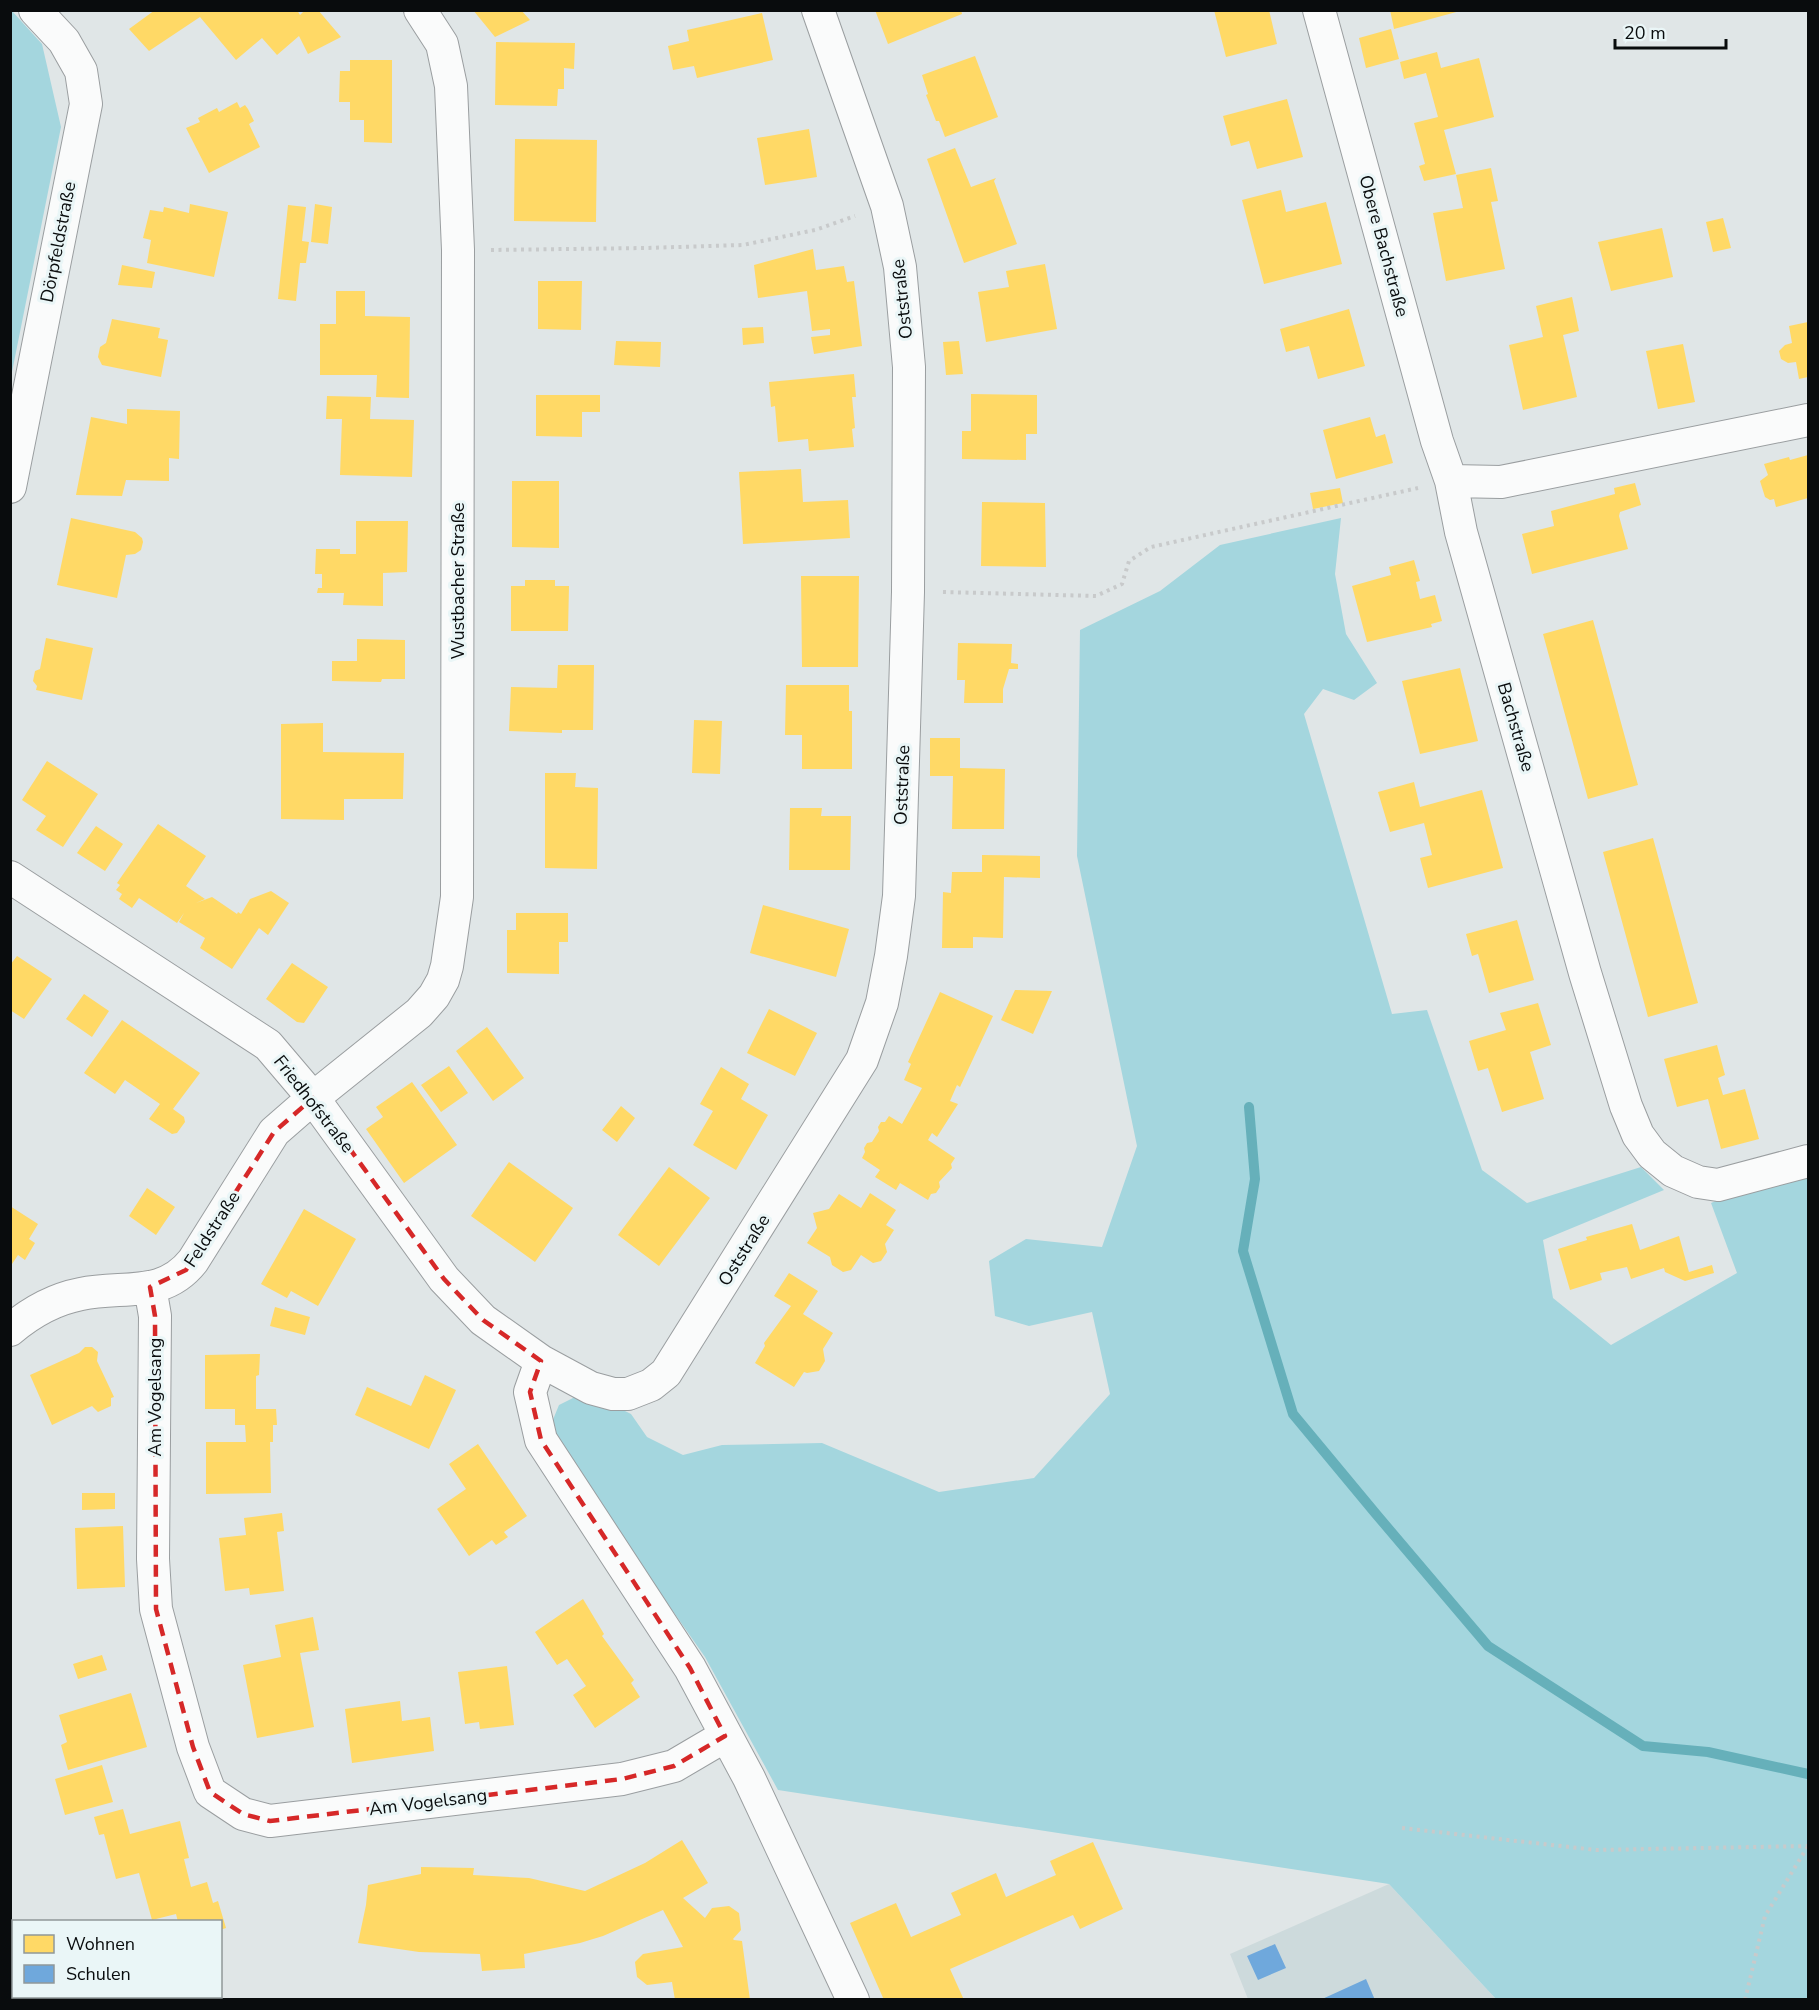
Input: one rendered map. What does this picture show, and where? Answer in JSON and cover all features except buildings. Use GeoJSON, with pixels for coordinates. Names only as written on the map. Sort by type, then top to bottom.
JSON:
{"type":"FeatureCollection","features":[{"type":"Feature","properties":{"kind":"street","name":"Dörpfeldstraße"},"geometry":{"type":"LineString","coordinates":[[10,488],[86,104],[81,71],[64,41],[35,10]]}},
{"type":"Feature","properties":{"kind":"street","name":"Wustbacher Straße"},"geometry":{"type":"LineString","coordinates":[[313,1098],[418,1014],[434,996],[443,980],[447,966],[457,897],[458,250],[452,86],[442,44],[420,10]]}},
{"type":"Feature","properties":{"kind":"street","name":"Oststraße"},"geometry":{"type":"LineString","coordinates":[[541,1361],[591,1388],[613,1394],[628,1394],[642,1390],[666,1373],[862,1060],[882,1003],[891,956],[898,896],[908,592],[909,367],[900,267],[887,206],[818,10]]}},
{"type":"Feature","properties":{"kind":"street","name":"Obere Bachstraße"},"geometry":{"type":"LineString","coordinates":[[1319,10],[1437,441],[1451,481]]}},
{"type":"Feature","properties":{"kind":"street"},"geometry":{"type":"LineString","coordinates":[[1451,481],[1501,482],[1809,420]]}},
{"type":"Feature","properties":{"kind":"street","name":"Bachstraße"},"geometry":{"type":"LineString","coordinates":[[1451,481],[1461,532],[1585,973],[1626,1106],[1638,1135],[1652,1154],[1673,1171],[1698,1182],[1718,1185],[1809,1161]]}},
{"type":"Feature","properties":{"kind":"street","name":"Friedhofstraße"},"geometry":{"type":"LineString","coordinates":[[10,877],[268,1045],[313,1098],[444,1279],[483,1320],[541,1361]]}},
{"type":"Feature","properties":{"kind":"street","name":"Feldstraße"},"geometry":{"type":"LineString","coordinates":[[10,1330],[57,1301],[81,1294],[165,1284],[186,1270],[274,1132],[313,1098]]}},
{"type":"Feature","properties":{"kind":"street","name":"Am Vogelsang"},"geometry":{"type":"LineString","coordinates":[[150,1287],[155,1316],[153,1558],[156,1609],[193,1747],[210,1792],[243,1814],[270,1821],[622,1779],[674,1766],[725,1736]]}},
{"type":"Feature","properties":{"kind":"street"},"geometry":{"type":"LineString","coordinates":[[541,1361],[530,1392],[541,1440],[690,1668],[749,1778],[853,2000]]}},
{"type":"Feature","properties":{"kind":"path"},"geometry":{"type":"LineString","coordinates":[[458,250],[743,245],[815,230],[887,206]]}},
{"type":"Feature","properties":{"kind":"path"},"geometry":{"type":"LineString","coordinates":[[908,592],[1096,596],[1122,584],[1129,561],[1151,547],[1451,481]]}},
{"type":"Feature","properties":{"kind":"path"},"geometry":{"type":"LineString","coordinates":[[1402,1828],[1596,1850],[1808,1846]]}},
{"type":"Feature","properties":{"kind":"path"},"geometry":{"type":"LineString","coordinates":[[1745,2000],[1765,1916],[1808,1846]]}},
{"type":"Feature","properties":{"kind":"highlighted area"},"geometry":{"type":"Polygon","coordinates":[[[313,1098],[444,1279],[483,1320],[541,1361],[530,1392],[541,1440],[690,1668],[725,1736],[674,1766],[622,1779],[270,1821],[243,1814],[210,1792],[193,1747],[156,1609],[155,1316],[150,1287],[186,1270],[274,1132],[313,1098]]]}},
{"type":"Feature","properties":{"kind":"shaded area"},"geometry":{"type":"Polygon","coordinates":[[[12,11],[42,44],[61,127],[11,377],[12,11]]]}},
{"type":"Feature","properties":{"kind":"shaded area"},"geometry":{"type":"Polygon","coordinates":[[[1341,518],[1335,574],[1346,634],[1377,683],[1354,700],[1323,689],[1304,714],[1392,1014],[1427,1010],[1482,1170],[1527,1203],[1641,1167],[1664,1190],[1543,1240],[1553,1298],[1611,1345],[1737,1273],[1711,1203],[1737,1192],[1808,1174],[1808,1999],[1496,1999],[1389,1884],[778,1790],[705,1657],[558,1447],[552,1422],[559,1405],[577,1396],[603,1400],[631,1414],[647,1437],[683,1455],[722,1445],[822,1443],[939,1492],[1034,1478],[1110,1394],[1092,1312],[1029,1326],[995,1316],[989,1261],[1026,1239],[1102,1247],[1137,1146],[1077,856],[1080,630],[1160,591],[1220,545],[1341,518]]]}},
{"type":"Feature","properties":{"kind":"shaded area"},"geometry":{"type":"Polygon","coordinates":[[[1389,1884],[1496,1999],[1248,1999],[1230,1954],[1389,1884]]]}},
{"type":"Feature","properties":{"kind":"waterway"},"geometry":{"type":"LineString","coordinates":[[1249,1107],[1255,1179],[1243,1251],[1293,1414],[1376,1514],[1488,1646],[1643,1746],[1708,1752],[1808,1774]]}}]}
